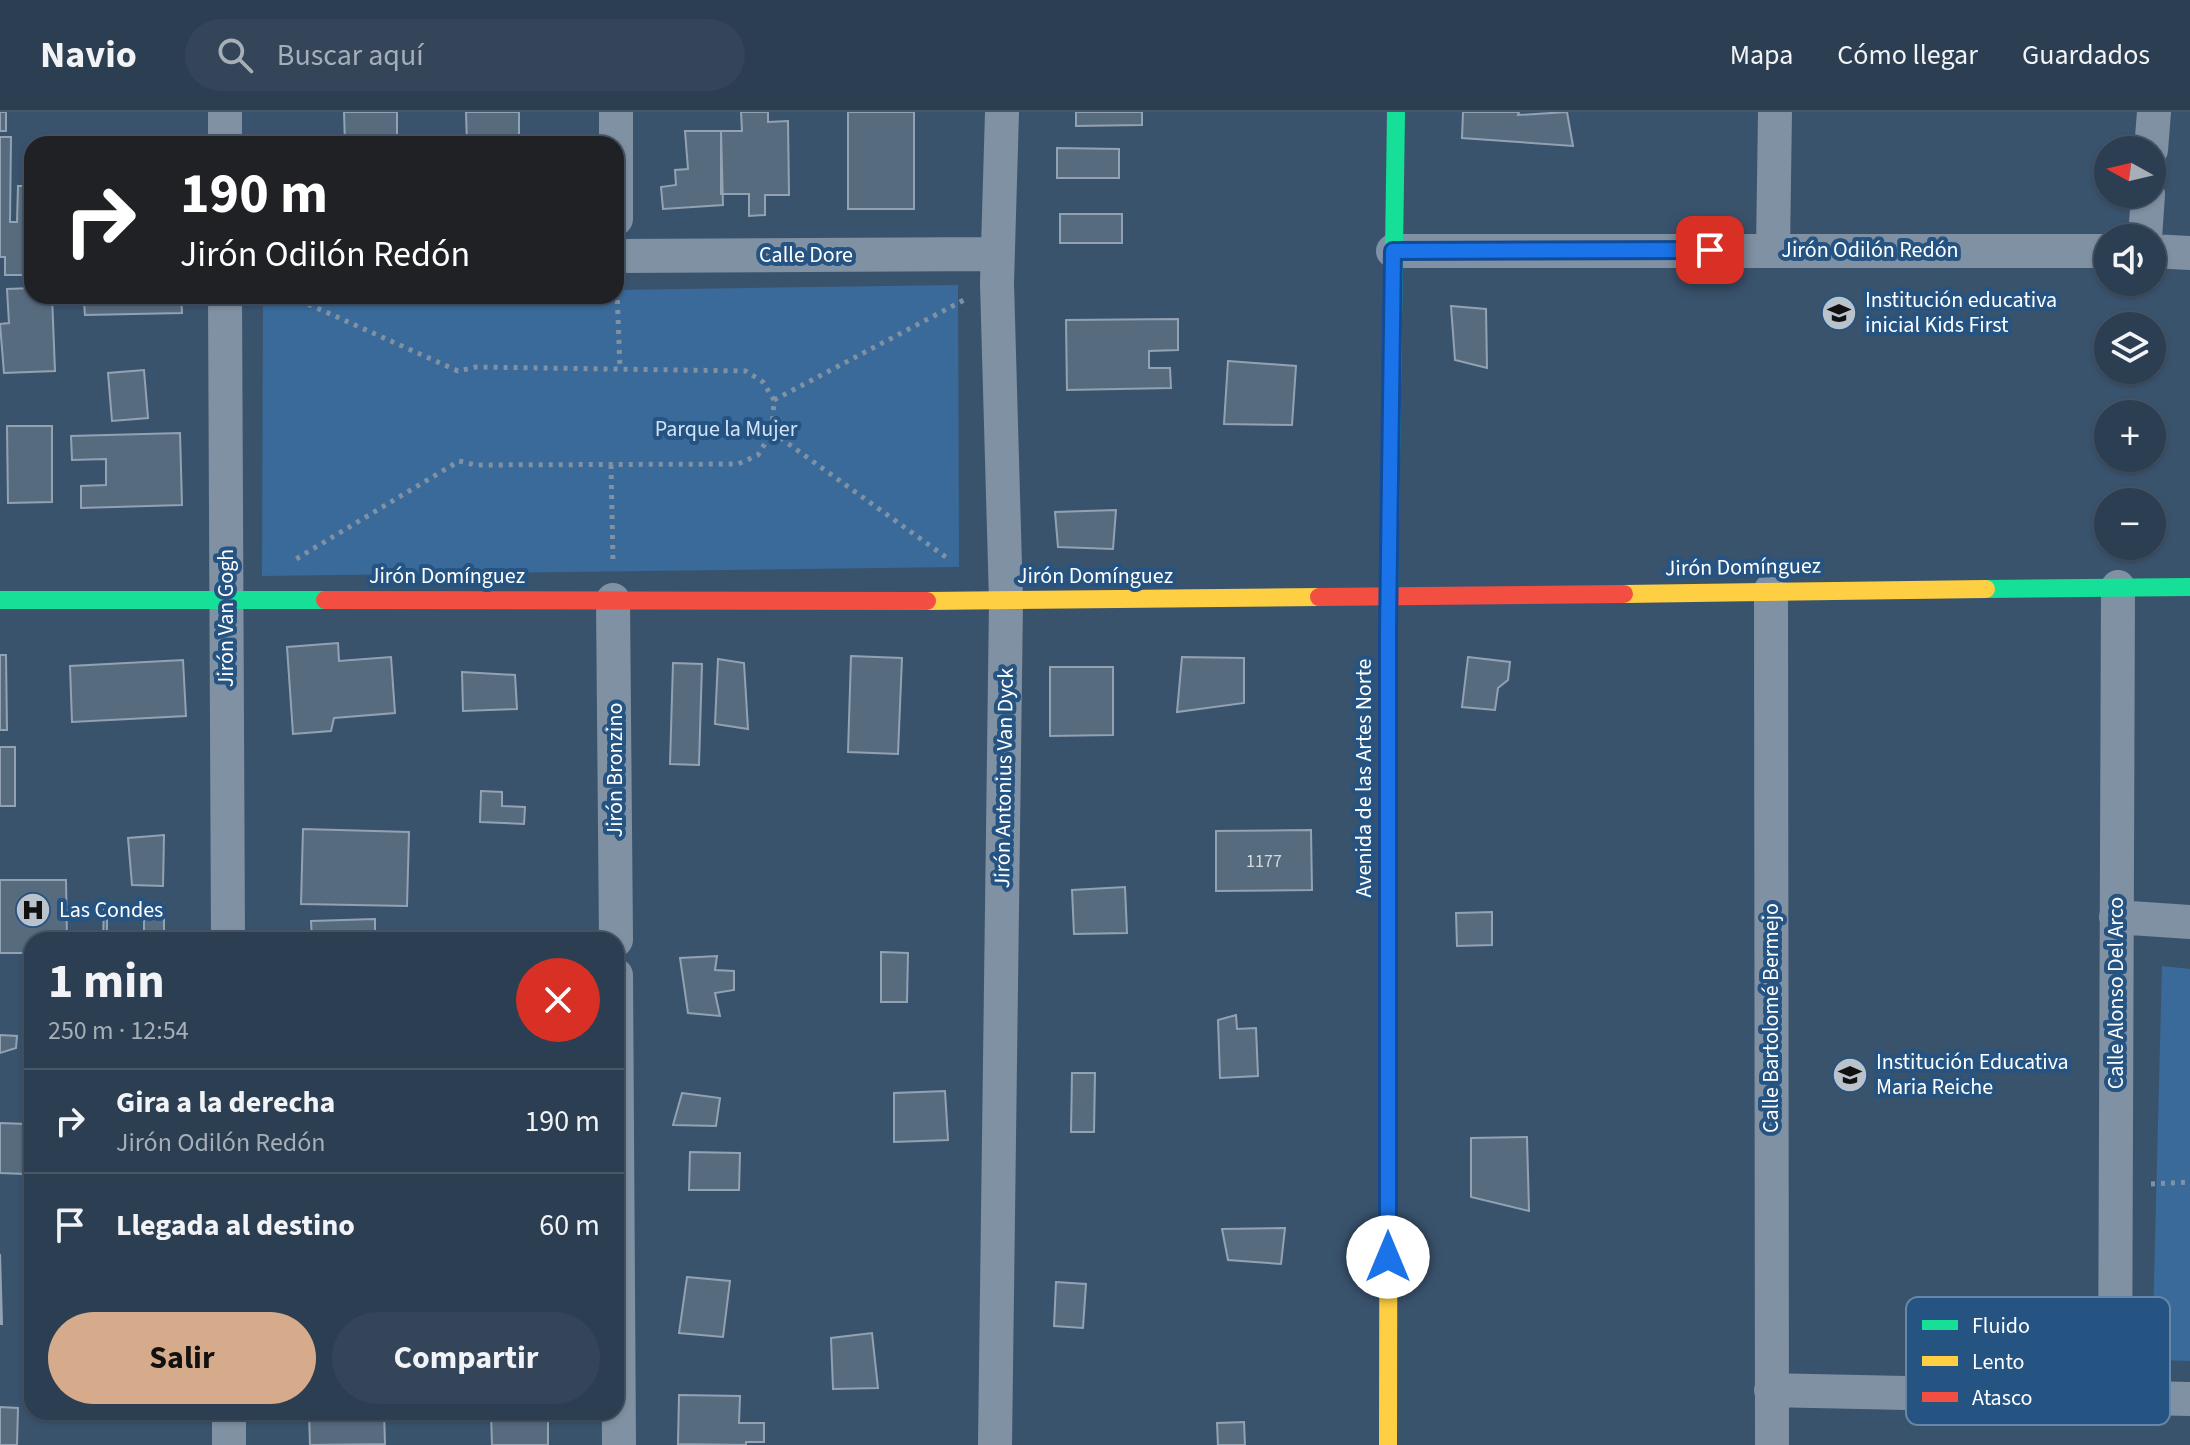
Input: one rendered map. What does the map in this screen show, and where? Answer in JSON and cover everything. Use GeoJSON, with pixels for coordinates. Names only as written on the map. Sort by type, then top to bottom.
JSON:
{"type":"FeatureCollection","features":[{"type":"Feature","properties":{"kind":"street"},"geometry":{"type":"LineString","coordinates":[[225,112],[225,136]]}},
{"type":"Feature","properties":{"kind":"street"},"geometry":{"type":"LineString","coordinates":[[616,112],[616,136]]}},
{"type":"Feature","properties":{"kind":"street","name":"Jirón Antonius Van Dyck"},"geometry":{"type":"LineString","coordinates":[[995,1445],[1006,601],[997,268],[1002,112]]}},
{"type":"Feature","properties":{"kind":"street","name":"Avenida de las Artes Norte"},"geometry":{"type":"LineString","coordinates":[[1388,1445],[1389,598],[1396,112]]}},
{"type":"Feature","properties":{"kind":"street"},"geometry":{"type":"LineString","coordinates":[[1773,250],[1775,112]]}},
{"type":"Feature","properties":{"kind":"street"},"geometry":{"type":"LineString","coordinates":[[2152,136],[2154,112]]}},
{"type":"Feature","properties":{"kind":"street","name":"Jirón Odilón Redón"},"geometry":{"type":"LineString","coordinates":[[1393,251],[2094,251]]}},
{"type":"Feature","properties":{"kind":"street"},"geometry":{"type":"LineString","coordinates":[[2166,252],[2190,253]]}},
{"type":"Feature","properties":{"kind":"street","name":"Calle Dore"},"geometry":{"type":"LineString","coordinates":[[624,256],[997,268]]}},
{"type":"Feature","properties":{"kind":"street","name":"Jirón Van Gogh"},"geometry":{"type":"LineString","coordinates":[[225,304],[228,932]]}},
{"type":"Feature","properties":{"kind":"street","name":"Calle Alonso Del Arco"},"geometry":{"type":"LineString","coordinates":[[2115,1297],[2118,587]]}},
{"type":"Feature","properties":{"kind":"street","name":"Jirón Domínguez"},"geometry":{"type":"LineString","coordinates":[[0,600],[1006,601],[2190,587]]}},
{"type":"Feature","properties":{"kind":"street","name":"Calle Bartolomé Bermejo"},"geometry":{"type":"LineString","coordinates":[[1771,590],[1772,1445]]}},
{"type":"Feature","properties":{"kind":"street","name":"Jirón Bronzino"},"geometry":{"type":"LineString","coordinates":[[613,600],[616,932]]}},
{"type":"Feature","properties":{"kind":"street"},"geometry":{"type":"LineString","coordinates":[[2116,917],[2190,922]]}},
{"type":"Feature","properties":{"kind":"street"},"geometry":{"type":"LineString","coordinates":[[1771,1390],[1906,1394]]}},
{"type":"Feature","properties":{"kind":"street"},"geometry":{"type":"LineString","coordinates":[[229,1420],[229,1445]]}},
{"type":"Feature","properties":{"kind":"street"},"geometry":{"type":"LineString","coordinates":[[619,1420],[619,1445]]}},
{"type":"Feature","properties":{"kind":"path"},"geometry":{"type":"LineString","coordinates":[[774,400],[997,268]]}},
{"type":"Feature","properties":{"kind":"path"},"geometry":{"type":"LineString","coordinates":[[295,560],[459,461],[475,465],[738,464],[758,455],[772,432],[774,400],[763,382],[746,371],[476,367],[458,371],[308,304]]}},
{"type":"Feature","properties":{"kind":"path"},"geometry":{"type":"LineString","coordinates":[[618,304],[620,369]]}},
{"type":"Feature","properties":{"kind":"path"},"geometry":{"type":"LineString","coordinates":[[772,432],[957,565]]}},
{"type":"Feature","properties":{"kind":"path"},"geometry":{"type":"LineString","coordinates":[[611,465],[613,600]]}},
{"type":"Feature","properties":{"kind":"green space","name":"Parque la Mujer"},"geometry":{"type":"Polygon","coordinates":[[[958,285],[959,567],[262,576],[263,304],[624,304],[624,290],[958,285]]]}},
{"type":"Feature","properties":{"kind":"green space"},"geometry":{"type":"Polygon","coordinates":[[[2162,966],[2190,969],[2190,1361],[2170,1360],[2170,1297],[2154,1297],[2162,966]]]}},
{"type":"Feature","properties":{"kind":"building"},"geometry":{"type":"Polygon","coordinates":[[[0,112],[6,112],[6,131],[0,131],[0,112]]]}},
{"type":"Feature","properties":{"kind":"building"},"geometry":{"type":"Polygon","coordinates":[[[344,112],[397,112],[397,136],[345,136],[344,112]]]}},
{"type":"Feature","properties":{"kind":"building"},"geometry":{"type":"Polygon","coordinates":[[[466,112],[519,112],[519,136],[467,136],[466,112]]]}},
{"type":"Feature","properties":{"kind":"building"},"geometry":{"type":"Polygon","coordinates":[[[741,112],[768,112],[768,122],[788,121],[789,195],[765,195],[765,215],[749,216],[749,194],[721,194],[721,131],[742,131],[741,112]]]}},
{"type":"Feature","properties":{"kind":"building"},"geometry":{"type":"Polygon","coordinates":[[[848,112],[914,112],[914,209],[848,209],[848,112]]]}},
{"type":"Feature","properties":{"kind":"building"},"geometry":{"type":"Polygon","coordinates":[[[1076,112],[1142,112],[1142,125],[1076,126],[1076,112]]]}},
{"type":"Feature","properties":{"kind":"building"},"geometry":{"type":"Polygon","coordinates":[[[1463,112],[1519,112],[1518,115],[1567,112],[1573,146],[1462,138],[1463,112]]]}},
{"type":"Feature","properties":{"kind":"building"},"geometry":{"type":"Polygon","coordinates":[[[685,131],[721,131],[723,205],[663,209],[661,187],[676,185],[675,170],[688,169],[685,131]]]}},
{"type":"Feature","properties":{"kind":"building"},"geometry":{"type":"Polygon","coordinates":[[[0,137],[11,137],[10,222],[17,222],[18,186],[24,186],[24,275],[5,275],[5,257],[0,257],[0,137]]]}},
{"type":"Feature","properties":{"kind":"building"},"geometry":{"type":"Polygon","coordinates":[[[1057,148],[1119,149],[1119,178],[1057,178],[1057,148]]]}},
{"type":"Feature","properties":{"kind":"building"},"geometry":{"type":"Polygon","coordinates":[[[1060,214],[1122,214],[1122,243],[1060,243],[1060,214]]]}},
{"type":"Feature","properties":{"kind":"building"},"geometry":{"type":"Polygon","coordinates":[[[24,288],[24,304],[52,304],[55,371],[4,373],[0,324],[9,323],[7,289],[24,288]]]}},
{"type":"Feature","properties":{"kind":"building"},"geometry":{"type":"Polygon","coordinates":[[[84,304],[181,304],[182,313],[85,315],[84,304]]]}},
{"type":"Feature","properties":{"kind":"building"},"geometry":{"type":"Polygon","coordinates":[[[1451,306],[1486,309],[1487,368],[1455,360],[1451,306]]]}},
{"type":"Feature","properties":{"kind":"building"},"geometry":{"type":"Polygon","coordinates":[[[1178,319],[1178,350],[1149,351],[1149,368],[1170,368],[1171,388],[1067,390],[1066,320],[1178,319]]]}},
{"type":"Feature","properties":{"kind":"building"},"geometry":{"type":"Polygon","coordinates":[[[1228,361],[1296,366],[1292,425],[1224,424],[1228,361]]]}},
{"type":"Feature","properties":{"kind":"building"},"geometry":{"type":"Polygon","coordinates":[[[144,370],[148,418],[112,421],[108,373],[144,370]]]}},
{"type":"Feature","properties":{"kind":"building"},"geometry":{"type":"Polygon","coordinates":[[[7,426],[52,426],[52,502],[8,503],[7,426]]]}},
{"type":"Feature","properties":{"kind":"building"},"geometry":{"type":"Polygon","coordinates":[[[180,433],[182,505],[81,508],[81,486],[106,485],[106,459],[72,460],[71,436],[180,433]]]}},
{"type":"Feature","properties":{"kind":"building"},"geometry":{"type":"Polygon","coordinates":[[[1116,510],[1113,549],[1058,547],[1055,512],[1116,510]]]}},
{"type":"Feature","properties":{"kind":"building"},"geometry":{"type":"Polygon","coordinates":[[[338,643],[339,661],[391,657],[395,713],[334,718],[331,731],[293,734],[287,647],[338,643]]]}},
{"type":"Feature","properties":{"kind":"building"},"geometry":{"type":"Polygon","coordinates":[[[0,655],[6,655],[7,730],[0,730],[0,655]]]}},
{"type":"Feature","properties":{"kind":"building"},"geometry":{"type":"Polygon","coordinates":[[[851,656],[902,658],[898,754],[848,752],[851,656]]]}},
{"type":"Feature","properties":{"kind":"building"},"geometry":{"type":"Polygon","coordinates":[[[1182,657],[1244,658],[1244,703],[1177,712],[1182,657]]]}},
{"type":"Feature","properties":{"kind":"building"},"geometry":{"type":"Polygon","coordinates":[[[1468,657],[1510,662],[1508,680],[1498,688],[1495,710],[1462,707],[1468,657]]]}},
{"type":"Feature","properties":{"kind":"building"},"geometry":{"type":"Polygon","coordinates":[[[718,659],[744,663],[748,729],[715,724],[718,659]]]}},
{"type":"Feature","properties":{"kind":"building"},"geometry":{"type":"Polygon","coordinates":[[[183,660],[186,716],[72,722],[70,666],[183,660]]]}},
{"type":"Feature","properties":{"kind":"building"},"geometry":{"type":"Polygon","coordinates":[[[673,663],[702,664],[699,765],[670,764],[673,663]]]}},
{"type":"Feature","properties":{"kind":"building"},"geometry":{"type":"Polygon","coordinates":[[[1050,667],[1113,667],[1113,735],[1050,736],[1050,667]]]}},
{"type":"Feature","properties":{"kind":"building"},"geometry":{"type":"Polygon","coordinates":[[[462,672],[515,675],[517,709],[463,711],[462,672]]]}},
{"type":"Feature","properties":{"kind":"building"},"geometry":{"type":"Polygon","coordinates":[[[0,747],[15,747],[15,806],[0,806],[0,747]]]}},
{"type":"Feature","properties":{"kind":"building"},"geometry":{"type":"Polygon","coordinates":[[[481,791],[502,792],[502,806],[525,807],[524,824],[480,822],[481,791]]]}},
{"type":"Feature","properties":{"kind":"building"},"geometry":{"type":"Polygon","coordinates":[[[303,829],[409,832],[407,906],[301,904],[303,829]]]}},
{"type":"Feature","properties":{"kind":"building"},"geometry":{"type":"Polygon","coordinates":[[[1311,830],[1312,890],[1216,891],[1216,831],[1311,830]]]}},
{"type":"Feature","properties":{"kind":"building"},"geometry":{"type":"Polygon","coordinates":[[[164,835],[163,886],[132,885],[128,838],[164,835]]]}},
{"type":"Feature","properties":{"kind":"building","name":"Las Condes"},"geometry":{"type":"Polygon","coordinates":[[[0,880],[66,880],[67,932],[24,932],[24,953],[0,953],[0,880]]]}},
{"type":"Feature","properties":{"kind":"building"},"geometry":{"type":"Polygon","coordinates":[[[1125,887],[1127,933],[1074,934],[1072,890],[1125,887]]]}},
{"type":"Feature","properties":{"kind":"building"},"geometry":{"type":"Polygon","coordinates":[[[164,905],[164,932],[144,932],[144,914],[164,905]]]}},
{"type":"Feature","properties":{"kind":"building"},"geometry":{"type":"Polygon","coordinates":[[[104,907],[107,907],[107,932],[103,932],[104,907]]]}},
{"type":"Feature","properties":{"kind":"building"},"geometry":{"type":"Polygon","coordinates":[[[1492,912],[1492,945],[1457,946],[1456,913],[1492,912]]]}},
{"type":"Feature","properties":{"kind":"building"},"geometry":{"type":"Polygon","coordinates":[[[375,919],[375,932],[312,932],[311,921],[375,919]]]}},
{"type":"Feature","properties":{"kind":"building"},"geometry":{"type":"Polygon","coordinates":[[[881,952],[908,953],[907,1002],[881,1002],[881,952]]]}},
{"type":"Feature","properties":{"kind":"building"},"geometry":{"type":"Polygon","coordinates":[[[717,956],[715,970],[734,971],[734,990],[715,993],[720,1016],[688,1013],[680,958],[717,956]]]}},
{"type":"Feature","properties":{"kind":"building"},"geometry":{"type":"Polygon","coordinates":[[[1236,1015],[1237,1029],[1256,1028],[1258,1076],[1220,1078],[1218,1020],[1236,1015]]]}},
{"type":"Feature","properties":{"kind":"building"},"geometry":{"type":"Polygon","coordinates":[[[0,1035],[17,1036],[16,1048],[0,1053],[0,1035]]]}},
{"type":"Feature","properties":{"kind":"building"},"geometry":{"type":"Polygon","coordinates":[[[1072,1073],[1095,1073],[1094,1132],[1071,1132],[1072,1073]]]}},
{"type":"Feature","properties":{"kind":"building"},"geometry":{"type":"Polygon","coordinates":[[[945,1091],[948,1140],[894,1142],[894,1093],[945,1091]]]}},
{"type":"Feature","properties":{"kind":"building"},"geometry":{"type":"Polygon","coordinates":[[[682,1093],[720,1098],[716,1126],[673,1125],[682,1093]]]}},
{"type":"Feature","properties":{"kind":"building"},"geometry":{"type":"Polygon","coordinates":[[[0,1123],[24,1124],[24,1174],[0,1173],[0,1123]]]}},
{"type":"Feature","properties":{"kind":"building"},"geometry":{"type":"Polygon","coordinates":[[[1527,1137],[1529,1211],[1471,1197],[1471,1138],[1527,1137]]]}},
{"type":"Feature","properties":{"kind":"building"},"geometry":{"type":"Polygon","coordinates":[[[690,1152],[740,1153],[739,1190],[689,1190],[690,1152]]]}},
{"type":"Feature","properties":{"kind":"building"},"geometry":{"type":"Polygon","coordinates":[[[1285,1228],[1281,1264],[1228,1260],[1222,1229],[1285,1228]]]}},
{"type":"Feature","properties":{"kind":"building"},"geometry":{"type":"Polygon","coordinates":[[[0,1254],[2,1324],[0,1324],[0,1254]]]}},
{"type":"Feature","properties":{"kind":"building"},"geometry":{"type":"Polygon","coordinates":[[[687,1277],[730,1281],[723,1337],[679,1333],[687,1277]]]}},
{"type":"Feature","properties":{"kind":"building"},"geometry":{"type":"Polygon","coordinates":[[[1056,1282],[1086,1284],[1083,1328],[1054,1326],[1056,1282]]]}},
{"type":"Feature","properties":{"kind":"building"},"geometry":{"type":"Polygon","coordinates":[[[872,1333],[878,1388],[833,1389],[831,1338],[872,1333]]]}},
{"type":"Feature","properties":{"kind":"building"},"geometry":{"type":"Polygon","coordinates":[[[679,1395],[740,1396],[739,1423],[764,1423],[764,1442],[746,1442],[746,1445],[678,1444],[679,1395]]]}},
{"type":"Feature","properties":{"kind":"building"},"geometry":{"type":"Polygon","coordinates":[[[0,1407],[18,1408],[17,1445],[0,1445],[0,1407]]]}},
{"type":"Feature","properties":{"kind":"building"},"geometry":{"type":"Polygon","coordinates":[[[309,1420],[384,1420],[385,1444],[310,1445],[309,1420]]]}},
{"type":"Feature","properties":{"kind":"building"},"geometry":{"type":"Polygon","coordinates":[[[491,1420],[548,1420],[548,1445],[492,1445],[491,1420]]]}},
{"type":"Feature","properties":{"kind":"building"},"geometry":{"type":"Polygon","coordinates":[[[1244,1422],[1245,1445],[1218,1445],[1217,1423],[1244,1422]]]}},
{"type":"Feature","properties":{"kind":"traffic: fast"},"geometry":{"type":"LineString","coordinates":[[1389,871],[1389,598],[1396,112]]}},
{"type":"Feature","properties":{"kind":"traffic: fast"},"geometry":{"type":"LineString","coordinates":[[1986,589],[2190,587]]}},
{"type":"Feature","properties":{"kind":"traffic: fast"},"geometry":{"type":"LineString","coordinates":[[0,600],[325,600]]}},
{"type":"Feature","properties":{"kind":"traffic: slow"},"geometry":{"type":"LineString","coordinates":[[1624,594],[1986,589]]}},
{"type":"Feature","properties":{"kind":"traffic: slow"},"geometry":{"type":"LineString","coordinates":[[927,601],[1319,597]]}},
{"type":"Feature","properties":{"kind":"traffic: slow"},"geometry":{"type":"LineString","coordinates":[[1388,1445],[1389,871]]}},
{"type":"Feature","properties":{"kind":"traffic: jam"},"geometry":{"type":"LineString","coordinates":[[1319,597],[1624,594]]}},
{"type":"Feature","properties":{"kind":"traffic: jam"},"geometry":{"type":"LineString","coordinates":[[325,600],[927,601]]}},
{"type":"Feature","properties":{"kind":"place","name":"Institución educativa inicial Kids First"},"geometry":{"type":"Point","coordinates":[1839,313]}},
{"type":"Feature","properties":{"kind":"place","name":"Las Condes"},"geometry":{"type":"Point","coordinates":[33,910]}},
{"type":"Feature","properties":{"kind":"place","name":"Institución Educativa Maria Reiche"},"geometry":{"type":"Point","coordinates":[1850,1075]}},
{"type":"Feature","properties":{"kind":"route"},"geometry":{"type":"LineString","coordinates":[[1388,1257],[1388,630],[1393,251],[1710,250]]}}]}
